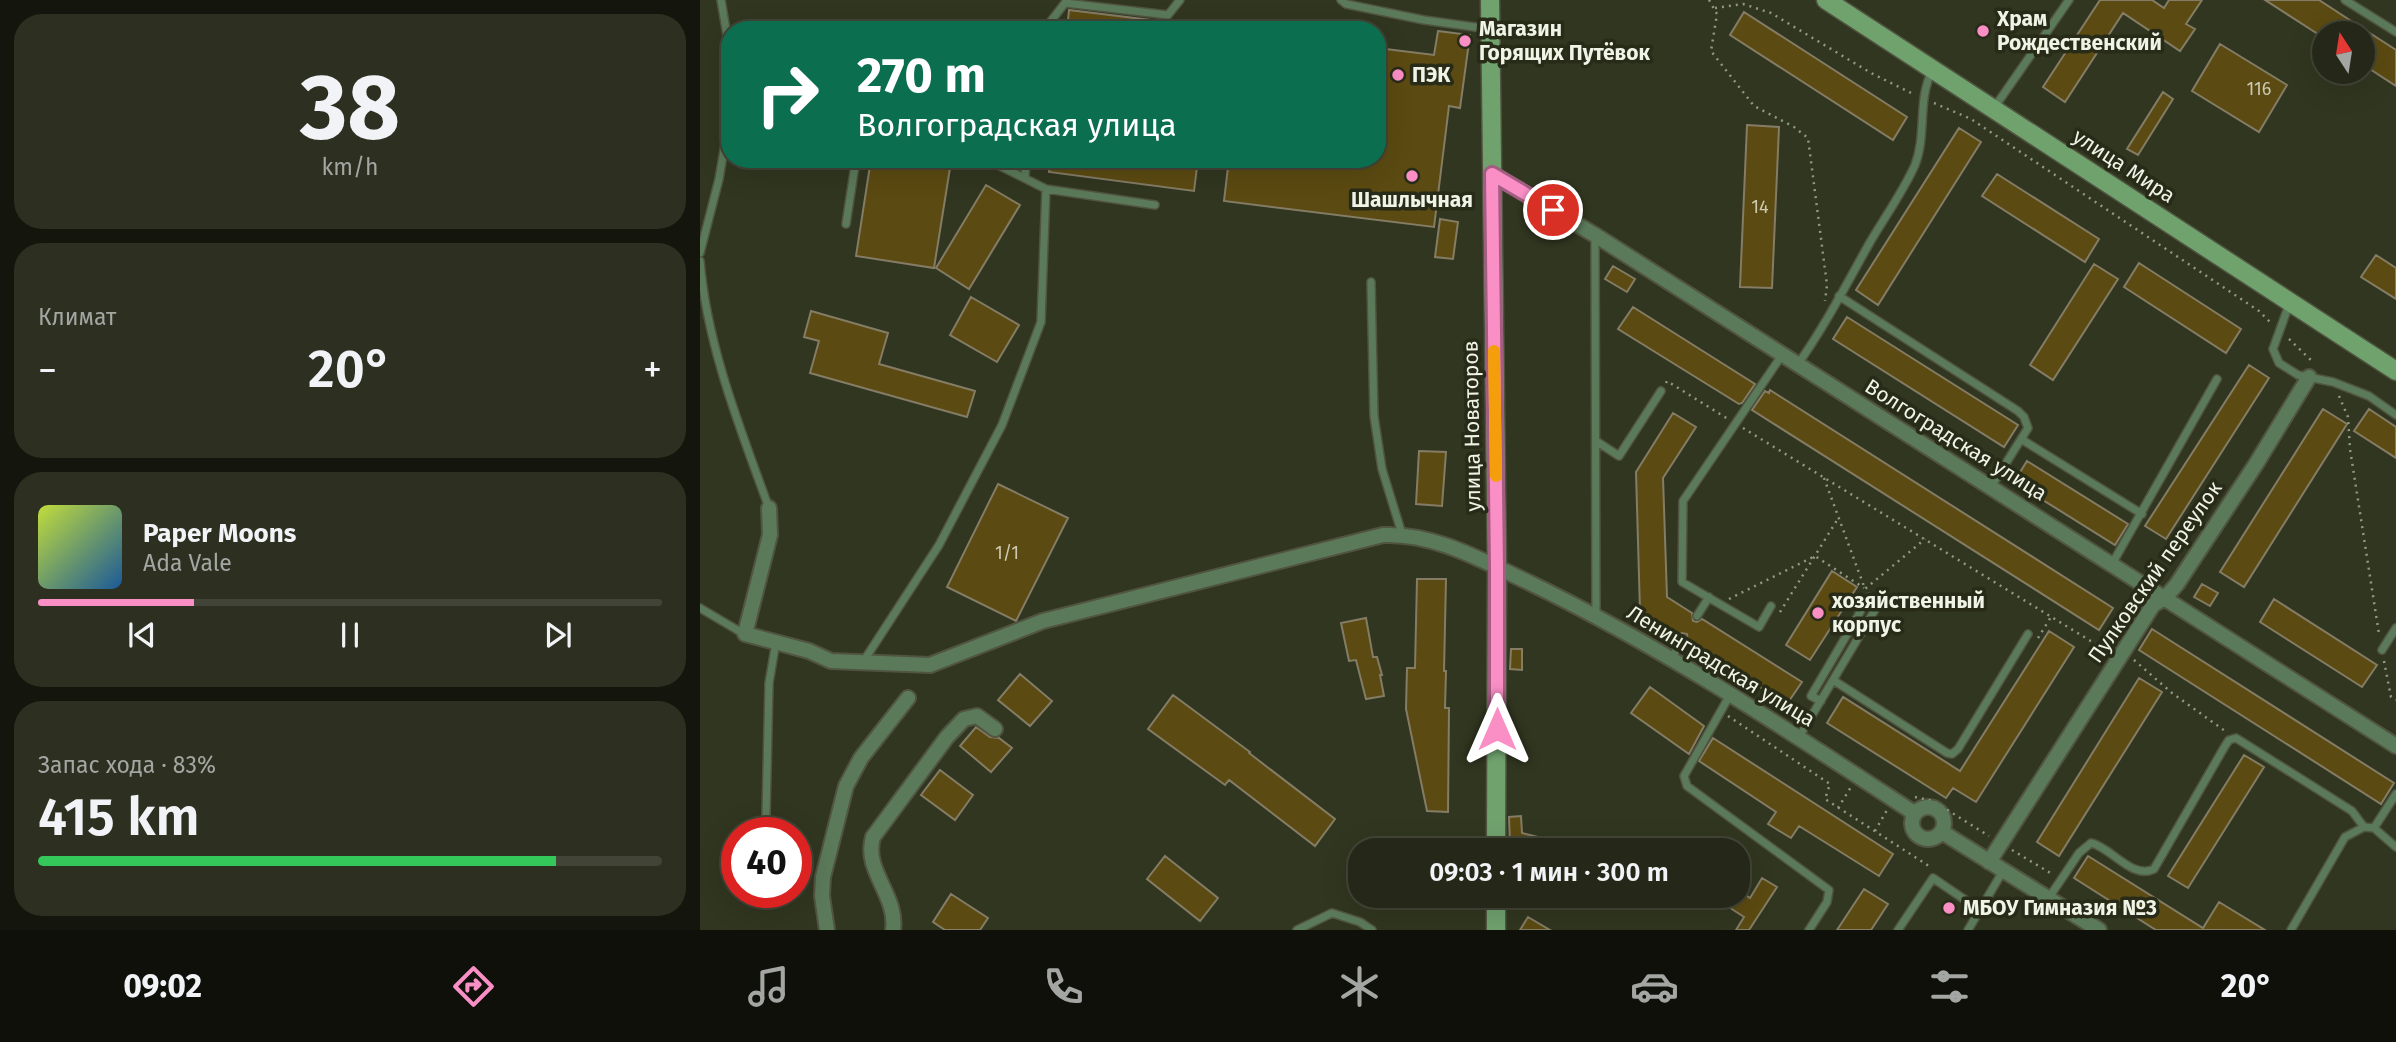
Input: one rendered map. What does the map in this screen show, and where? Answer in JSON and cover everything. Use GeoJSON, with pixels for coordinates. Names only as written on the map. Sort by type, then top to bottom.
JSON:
{"type":"FeatureCollection","features":[{"type":"Feature","properties":{"kind":"street","name":"улица Новаторов"},"geometry":{"type":"LineString","coordinates":[[1490,0],[1497,568],[1496,838]]}},
{"type":"Feature","properties":{"kind":"street","name":"улица Мира"},"geometry":{"type":"LineString","coordinates":[[1826,0],[2396,371]]}},
{"type":"Feature","properties":{"kind":"street","name":"Волгоградская улица"},"geometry":{"type":"LineString","coordinates":[[1492,174],[1595,235],[2396,746]]}},
{"type":"Feature","properties":{"kind":"street","name":"Пулковский переулок"},"geometry":{"type":"LineString","coordinates":[[1989,862],[2153,605],[2165,598],[2177,584],[2256,464],[2312,370]]}},
{"type":"Feature","properties":{"kind":"street"},"geometry":{"type":"LineString","coordinates":[[769,508],[770,535],[745,634],[809,651],[831,661],[930,665],[1043,621],[1383,535],[1402,534]]}},
{"type":"Feature","properties":{"kind":"street","name":"Ленинградская улица"},"geometry":{"type":"LineString","coordinates":[[1402,534],[1442,543],[1596,615],[1799,737],[1914,813]]}},
{"type":"Feature","properties":{"kind":"street"},"geometry":{"type":"LineString","coordinates":[[827,930],[822,896],[823,877],[846,786],[861,758],[908,698]]}},
{"type":"Feature","properties":{"kind":"street"},"geometry":{"type":"LineString","coordinates":[[893,930],[889,899],[872,863],[873,837],[963,719],[977,716],[995,729]]}},
{"type":"Feature","properties":{"kind":"street","name":"Ленинградская улица"},"geometry":{"type":"LineString","coordinates":[[1925,807],[1937,809],[1944,820],[1942,832],[1932,839],[1921,838],[1913,830],[1914,813],[1925,807]]}},
{"type":"Feature","properties":{"kind":"street","name":"Ленинградская улица"},"geometry":{"type":"LineString","coordinates":[[1942,832],[2091,928]]}},
{"type":"Feature","properties":{"kind":"street"},"geometry":{"type":"LineString","coordinates":[[1496,908],[1496,930]]}},
{"type":"Feature","properties":{"kind":"lane"},"geometry":{"type":"LineString","coordinates":[[721,0],[725,21]]}},
{"type":"Feature","properties":{"kind":"lane"},"geometry":{"type":"LineString","coordinates":[[1051,21],[1065,3],[1168,15],[1180,0]]}},
{"type":"Feature","properties":{"kind":"lane"},"geometry":{"type":"LineString","coordinates":[[1340,0],[1346,4],[1424,20],[1489,29]]}},
{"type":"Feature","properties":{"kind":"lane"},"geometry":{"type":"LineString","coordinates":[[1993,109],[2069,0]]}},
{"type":"Feature","properties":{"kind":"lane"},"geometry":{"type":"LineString","coordinates":[[2345,0],[2396,32]]}},
{"type":"Feature","properties":{"kind":"lane"},"geometry":{"type":"LineString","coordinates":[[1798,364],[1822,331],[1839,296],[1914,166],[1923,138],[1924,86],[1932,69]]}},
{"type":"Feature","properties":{"kind":"lane"},"geometry":{"type":"LineString","coordinates":[[700,253],[721,167]]}},
{"type":"Feature","properties":{"kind":"lane"},"geometry":{"type":"LineString","coordinates":[[846,224],[855,168]]}},
{"type":"Feature","properties":{"kind":"lane"},"geometry":{"type":"LineString","coordinates":[[1004,168],[1046,189],[1155,205]]}},
{"type":"Feature","properties":{"kind":"lane"},"geometry":{"type":"LineString","coordinates":[[1025,178],[1026,168]]}},
{"type":"Feature","properties":{"kind":"lane"},"geometry":{"type":"LineString","coordinates":[[862,662],[939,545],[1002,425],[1041,322],[1046,189]]}},
{"type":"Feature","properties":{"kind":"lane"},"geometry":{"type":"LineString","coordinates":[[1595,235],[1596,615]]}},
{"type":"Feature","properties":{"kind":"lane"},"geometry":{"type":"LineString","coordinates":[[700,261],[703,295],[729,398],[769,508]]}},
{"type":"Feature","properties":{"kind":"lane"},"geometry":{"type":"LineString","coordinates":[[1371,282],[1374,416],[1382,469],[1402,534]]}},
{"type":"Feature","properties":{"kind":"lane"},"geometry":{"type":"LineString","coordinates":[[1839,296],[2018,411],[2028,428],[1991,487]]}},
{"type":"Feature","properties":{"kind":"lane"},"geometry":{"type":"LineString","coordinates":[[2290,302],[2273,349],[2279,363],[2298,375],[2312,370],[2333,382],[2369,396],[2396,415]]}},
{"type":"Feature","properties":{"kind":"lane"},"geometry":{"type":"LineString","coordinates":[[1771,606],[1759,627],[1682,582],[1683,501],[1782,354]]}},
{"type":"Feature","properties":{"kind":"lane"},"geometry":{"type":"LineString","coordinates":[[2112,564],[2217,379]]}},
{"type":"Feature","properties":{"kind":"lane"},"geometry":{"type":"LineString","coordinates":[[1596,441],[1619,456],[1661,391]]}},
{"type":"Feature","properties":{"kind":"lane"},"geometry":{"type":"LineString","coordinates":[[2021,439],[2142,514]]}},
{"type":"Feature","properties":{"kind":"lane"},"geometry":{"type":"LineString","coordinates":[[1697,616],[1709,597]]}},
{"type":"Feature","properties":{"kind":"lane"},"geometry":{"type":"LineString","coordinates":[[1821,701],[1811,696],[1869,597]]}},
{"type":"Feature","properties":{"kind":"lane"},"geometry":{"type":"LineString","coordinates":[[1799,737],[1882,598]]}},
{"type":"Feature","properties":{"kind":"lane"},"geometry":{"type":"LineString","coordinates":[[700,608],[745,634]]}},
{"type":"Feature","properties":{"kind":"lane"},"geometry":{"type":"LineString","coordinates":[[2382,650],[2396,628]]}},
{"type":"Feature","properties":{"kind":"lane"},"geometry":{"type":"LineString","coordinates":[[1833,680],[1952,754],[1958,749],[2028,634]]}},
{"type":"Feature","properties":{"kind":"lane"},"geometry":{"type":"LineString","coordinates":[[1671,660],[1683,639]]}},
{"type":"Feature","properties":{"kind":"lane"},"geometry":{"type":"LineString","coordinates":[[766,815],[769,682],[776,642]]}},
{"type":"Feature","properties":{"kind":"lane"},"geometry":{"type":"LineString","coordinates":[[1730,695],[1684,776],[1687,786],[1829,890],[1827,902],[1809,930]]}},
{"type":"Feature","properties":{"kind":"lane"},"geometry":{"type":"LineString","coordinates":[[2048,899],[2078,853],[2091,843],[2099,845],[2134,869],[2149,872],[2154,869],[2225,746],[2229,740],[2235,738],[2343,804],[2364,827]]}},
{"type":"Feature","properties":{"kind":"lane"},"geometry":{"type":"LineString","coordinates":[[2374,828],[2396,794]]}},
{"type":"Feature","properties":{"kind":"lane"},"geometry":{"type":"LineString","coordinates":[[2291,930],[2345,837],[2364,827],[2374,828],[2396,847]]}},
{"type":"Feature","properties":{"kind":"lane"},"geometry":{"type":"LineString","coordinates":[[1968,930],[2003,871]]}},
{"type":"Feature","properties":{"kind":"lane"},"geometry":{"type":"LineString","coordinates":[[1898,930],[1933,878],[1980,910]]}},
{"type":"Feature","properties":{"kind":"lane"},"geometry":{"type":"LineString","coordinates":[[1297,930],[1332,914],[1360,922],[1372,930]]}},
{"type":"Feature","properties":{"kind":"path"},"geometry":{"type":"LineString","coordinates":[[1709,0],[1717,14],[1711,51],[1754,106],[1794,127],[1808,138],[1827,285],[1822,331]]}},
{"type":"Feature","properties":{"kind":"path"},"geometry":{"type":"LineString","coordinates":[[1715,8],[1743,4],[1772,13],[1871,73],[1971,120],[2259,311],[2279,330],[2312,370]]}},
{"type":"Feature","properties":{"kind":"path"},"geometry":{"type":"LineString","coordinates":[[1661,391],[1667,381],[2051,617],[2144,667],[2172,693],[2235,738]]}},
{"type":"Feature","properties":{"kind":"path"},"geometry":{"type":"LineString","coordinates":[[2333,382],[2348,417],[2350,449],[2382,650],[2391,697],[2396,700]]}},
{"type":"Feature","properties":{"kind":"path"},"geometry":{"type":"LineString","coordinates":[[1825,478],[1869,597]]}},
{"type":"Feature","properties":{"kind":"path"},"geometry":{"type":"LineString","coordinates":[[1771,606],[1781,612],[1839,517]]}},
{"type":"Feature","properties":{"kind":"path"},"geometry":{"type":"LineString","coordinates":[[1865,589],[1925,539]]}},
{"type":"Feature","properties":{"kind":"path"},"geometry":{"type":"LineString","coordinates":[[1815,556],[1865,589]]}},
{"type":"Feature","properties":{"kind":"path"},"geometry":{"type":"LineString","coordinates":[[1720,604],[1815,556]]}},
{"type":"Feature","properties":{"kind":"path"},"geometry":{"type":"LineString","coordinates":[[2028,634],[2037,639],[2051,617]]}},
{"type":"Feature","properties":{"kind":"path"},"geometry":{"type":"LineString","coordinates":[[1721,711],[1830,784],[1825,799],[1941,874]]}},
{"type":"Feature","properties":{"kind":"path"},"geometry":{"type":"LineString","coordinates":[[1838,808],[1858,776]]}},
{"type":"Feature","properties":{"kind":"path"},"geometry":{"type":"LineString","coordinates":[[1913,797],[1933,801],[2060,880]]}},
{"type":"Feature","properties":{"kind":"path"},"geometry":{"type":"LineString","coordinates":[[1875,831],[1893,799]]}},
{"type":"Feature","properties":{"kind":"building"},"geometry":{"type":"Polygon","coordinates":[[[2100,0],[2152,0],[2164,8],[2169,0],[2202,0],[2186,24],[2195,29],[2180,51],[2123,13],[2065,102],[2043,87],[2100,0]]]}},
{"type":"Feature","properties":{"kind":"building"},"geometry":{"type":"Polygon","coordinates":[[[2265,0],[2319,0],[2351,21],[2312,21],[2312,30],[2265,0]]]}},
{"type":"Feature","properties":{"kind":"building"},"geometry":{"type":"Polygon","coordinates":[[[1069,10],[1159,21],[1068,21],[1069,10]]]}},
{"type":"Feature","properties":{"kind":"building"},"geometry":{"type":"Polygon","coordinates":[[[1744,12],[1907,117],[1893,140],[1730,35],[1744,12]]]}},
{"type":"Feature","properties":{"kind":"building"},"geometry":{"type":"Polygon","coordinates":[[[1438,31],[1470,35],[1460,108],[1449,106],[1434,227],[1224,201],[1228,168],[1386,168],[1386,49],[1434,55],[1438,31]]]}},
{"type":"Feature","properties":{"kind":"building"},"geometry":{"type":"Polygon","coordinates":[[[2375,36],[2396,50],[2396,86],[2375,72],[2375,36]]]}},
{"type":"Feature","properties":{"kind":"building"},"geometry":{"type":"Polygon","coordinates":[[[2220,44],[2287,85],[2259,132],[2192,91],[2220,44]]]}},
{"type":"Feature","properties":{"kind":"building"},"geometry":{"type":"Polygon","coordinates":[[[2163,92],[2173,99],[2138,155],[2127,149],[2163,92]]]}},
{"type":"Feature","properties":{"kind":"building"},"geometry":{"type":"Polygon","coordinates":[[[1747,125],[1779,127],[1772,288],[1740,287],[1747,125]]]}},
{"type":"Feature","properties":{"kind":"building"},"geometry":{"type":"Polygon","coordinates":[[[1959,128],[1981,142],[1878,305],[1856,290],[1959,128]]]}},
{"type":"Feature","properties":{"kind":"building"},"geometry":{"type":"Polygon","coordinates":[[[870,168],[950,168],[934,268],[856,256],[870,168]]]}},
{"type":"Feature","properties":{"kind":"building"},"geometry":{"type":"Polygon","coordinates":[[[1050,168],[1197,168],[1194,191],[1049,172],[1050,168]]]}},
{"type":"Feature","properties":{"kind":"building"},"geometry":{"type":"Polygon","coordinates":[[[1997,174],[2099,239],[2085,262],[1982,196],[1997,174]]]}},
{"type":"Feature","properties":{"kind":"building"},"geometry":{"type":"Polygon","coordinates":[[[986,185],[1020,205],[969,289],[936,268],[986,185]]]}},
{"type":"Feature","properties":{"kind":"building"},"geometry":{"type":"Polygon","coordinates":[[[1440,219],[1458,222],[1453,259],[1435,257],[1440,219]]]}},
{"type":"Feature","properties":{"kind":"building"},"geometry":{"type":"Polygon","coordinates":[[[2376,255],[2396,268],[2396,299],[2361,277],[2376,255]]]}},
{"type":"Feature","properties":{"kind":"building"},"geometry":{"type":"Polygon","coordinates":[[[2139,263],[2241,329],[2226,353],[2124,287],[2139,263]]]}},
{"type":"Feature","properties":{"kind":"building"},"geometry":{"type":"Polygon","coordinates":[[[2094,264],[2118,279],[2053,380],[2030,365],[2094,264]]]}},
{"type":"Feature","properties":{"kind":"building"},"geometry":{"type":"Polygon","coordinates":[[[1613,266],[1635,279],[1627,292],[1605,279],[1613,266]]]}},
{"type":"Feature","properties":{"kind":"building"},"geometry":{"type":"Polygon","coordinates":[[[971,297],[1019,325],[997,362],[950,335],[971,297]]]}},
{"type":"Feature","properties":{"kind":"building"},"geometry":{"type":"Polygon","coordinates":[[[1633,307],[1755,384],[1742,403],[1739,404],[1618,329],[1633,307]]]}},
{"type":"Feature","properties":{"kind":"building"},"geometry":{"type":"Polygon","coordinates":[[[811,311],[888,333],[879,364],[975,391],[967,417],[810,373],[819,341],[804,337],[811,311]]]}},
{"type":"Feature","properties":{"kind":"building"},"geometry":{"type":"Polygon","coordinates":[[[1847,317],[2018,425],[2004,447],[1833,339],[1847,317]]]}},
{"type":"Feature","properties":{"kind":"building"},"geometry":{"type":"Polygon","coordinates":[[[2249,365],[2269,378],[2166,539],[2145,526],[2249,365]]]}},
{"type":"Feature","properties":{"kind":"building"},"geometry":{"type":"Polygon","coordinates":[[[1770,390],[2113,608],[2099,630],[1752,410],[1765,391],[1769,393],[1770,390]]]}},
{"type":"Feature","properties":{"kind":"building"},"geometry":{"type":"Polygon","coordinates":[[[2323,409],[2347,424],[2244,587],[2220,572],[2323,409]]]}},
{"type":"Feature","properties":{"kind":"building"},"geometry":{"type":"Polygon","coordinates":[[[2369,409],[2396,427],[2396,458],[2354,431],[2369,409]]]}},
{"type":"Feature","properties":{"kind":"building"},"geometry":{"type":"Polygon","coordinates":[[[1673,413],[1696,427],[1663,478],[1667,597],[1692,613],[1693,621],[1702,619],[1802,682],[1787,704],[1688,642],[1687,634],[1678,635],[1640,611],[1636,472],[1673,413]]]}},
{"type":"Feature","properties":{"kind":"building"},"geometry":{"type":"Polygon","coordinates":[[[1419,451],[1446,452],[1442,506],[1416,504],[1419,451]]]}},
{"type":"Feature","properties":{"kind":"building"},"geometry":{"type":"Polygon","coordinates":[[[2027,461],[2128,524],[2115,545],[2014,482],[2027,461]]]}},
{"type":"Feature","properties":{"kind":"building"},"geometry":{"type":"Polygon","coordinates":[[[998,484],[1068,518],[1016,621],[947,587],[998,484]]]}},
{"type":"Feature","properties":{"kind":"building"},"geometry":{"type":"Polygon","coordinates":[[[1832,571],[1857,587],[1810,660],[1786,645],[1832,571]]]}},
{"type":"Feature","properties":{"kind":"building"},"geometry":{"type":"Polygon","coordinates":[[[1417,579],[1446,579],[1444,671],[1445,708],[1449,708],[1448,812],[1427,811],[1406,709],[1407,668],[1415,668],[1417,579]]]}},
{"type":"Feature","properties":{"kind":"building"},"geometry":{"type":"Polygon","coordinates":[[[2202,584],[2218,593],[2210,606],[2194,597],[2202,584]]]}},
{"type":"Feature","properties":{"kind":"building"},"geometry":{"type":"Polygon","coordinates":[[[2274,599],[2377,665],[2362,687],[2260,622],[2274,599]]]}},
{"type":"Feature","properties":{"kind":"building"},"geometry":{"type":"Polygon","coordinates":[[[1366,618],[1373,657],[1377,657],[1382,675],[1384,696],[1366,699],[1356,660],[1349,661],[1341,623],[1366,618]]]}},
{"type":"Feature","properties":{"kind":"building"},"geometry":{"type":"Polygon","coordinates":[[[2152,629],[2394,783],[2381,804],[2139,650],[2152,629]]]}},
{"type":"Feature","properties":{"kind":"building"},"geometry":{"type":"Polygon","coordinates":[[[2049,631],[2074,647],[1976,802],[1953,788],[1946,798],[1827,723],[1843,697],[1960,771],[2049,631]]]}},
{"type":"Feature","properties":{"kind":"building"},"geometry":{"type":"Polygon","coordinates":[[[1511,649],[1522,649],[1522,670],[1510,669],[1511,649]]]}},
{"type":"Feature","properties":{"kind":"building"},"geometry":{"type":"Polygon","coordinates":[[[1020,674],[1052,701],[1030,726],[998,700],[1020,674]]]}},
{"type":"Feature","properties":{"kind":"building"},"geometry":{"type":"Polygon","coordinates":[[[2139,678],[2162,692],[2059,856],[2037,842],[2139,678]]]}},
{"type":"Feature","properties":{"kind":"building"},"geometry":{"type":"Polygon","coordinates":[[[1650,687],[1704,726],[1689,754],[1631,713],[1650,687]]]}},
{"type":"Feature","properties":{"kind":"building"},"geometry":{"type":"Polygon","coordinates":[[[1173,695],[1335,819],[1315,846],[1229,780],[1225,785],[1148,729],[1173,695]]]}},
{"type":"Feature","properties":{"kind":"building"},"geometry":{"type":"Polygon","coordinates":[[[976,727],[1012,748],[991,772],[960,746],[976,727]]]}},
{"type":"Feature","properties":{"kind":"building"},"geometry":{"type":"Polygon","coordinates":[[[1713,738],[1893,854],[1879,876],[1799,826],[1791,838],[1768,824],[1776,812],[1699,761],[1713,738]]]}},
{"type":"Feature","properties":{"kind":"building"},"geometry":{"type":"Polygon","coordinates":[[[2244,755],[2264,767],[2188,888],[2168,876],[2244,755]]]}},
{"type":"Feature","properties":{"kind":"building"},"geometry":{"type":"Polygon","coordinates":[[[940,770],[973,795],[955,820],[921,795],[940,770]]]}},
{"type":"Feature","properties":{"kind":"building"},"geometry":{"type":"Polygon","coordinates":[[[1521,816],[1522,833],[1538,838],[1510,838],[1509,817],[1521,816]]]}},
{"type":"Feature","properties":{"kind":"building"},"geometry":{"type":"Polygon","coordinates":[[[1165,856],[1218,898],[1200,921],[1147,879],[1165,856]]]}},
{"type":"Feature","properties":{"kind":"building"},"geometry":{"type":"Polygon","coordinates":[[[2088,856],[2203,928],[2219,902],[2265,930],[2156,930],[2074,878],[2088,856]]]}},
{"type":"Feature","properties":{"kind":"building"},"geometry":{"type":"Polygon","coordinates":[[[1762,878],[1777,887],[1749,930],[1736,930],[1744,917],[1730,908],[1750,908],[1750,898],[1762,878]]]}},
{"type":"Feature","properties":{"kind":"building"},"geometry":{"type":"Polygon","coordinates":[[[1864,889],[1888,904],[1871,930],[1837,930],[1864,889]]]}},
{"type":"Feature","properties":{"kind":"building"},"geometry":{"type":"Polygon","coordinates":[[[951,894],[988,918],[980,930],[945,930],[933,922],[951,894]]]}},
{"type":"Feature","properties":{"kind":"building"},"geometry":{"type":"Polygon","coordinates":[[[1528,917],[1550,930],[1520,930],[1528,917]]]}},
{"type":"Feature","properties":{"kind":"slow traffic"},"geometry":{"type":"LineString","coordinates":[[1494,351],[1496,476]]}},
{"type":"Feature","properties":{"kind":"place","name":"Храм Рождественский"},"geometry":{"type":"Point","coordinates":[1983,31]}},
{"type":"Feature","properties":{"kind":"place","name":"Магазин Горящих Путёвок"},"geometry":{"type":"Point","coordinates":[1465,41]}},
{"type":"Feature","properties":{"kind":"place","name":"ПЭК"},"geometry":{"type":"Point","coordinates":[1398,75]}},
{"type":"Feature","properties":{"kind":"place","name":"Шашлычная"},"geometry":{"type":"Point","coordinates":[1412,176]}},
{"type":"Feature","properties":{"kind":"place","name":"хозяйственный корпус"},"geometry":{"type":"Point","coordinates":[1818,613]}},
{"type":"Feature","properties":{"kind":"place","name":"МБОУ Гимназия №3"},"geometry":{"type":"Point","coordinates":[1949,908]}},
{"type":"Feature","properties":{"kind":"route"},"geometry":{"type":"LineString","coordinates":[[1497,729],[1492,174],[1553,210]]}}]}
